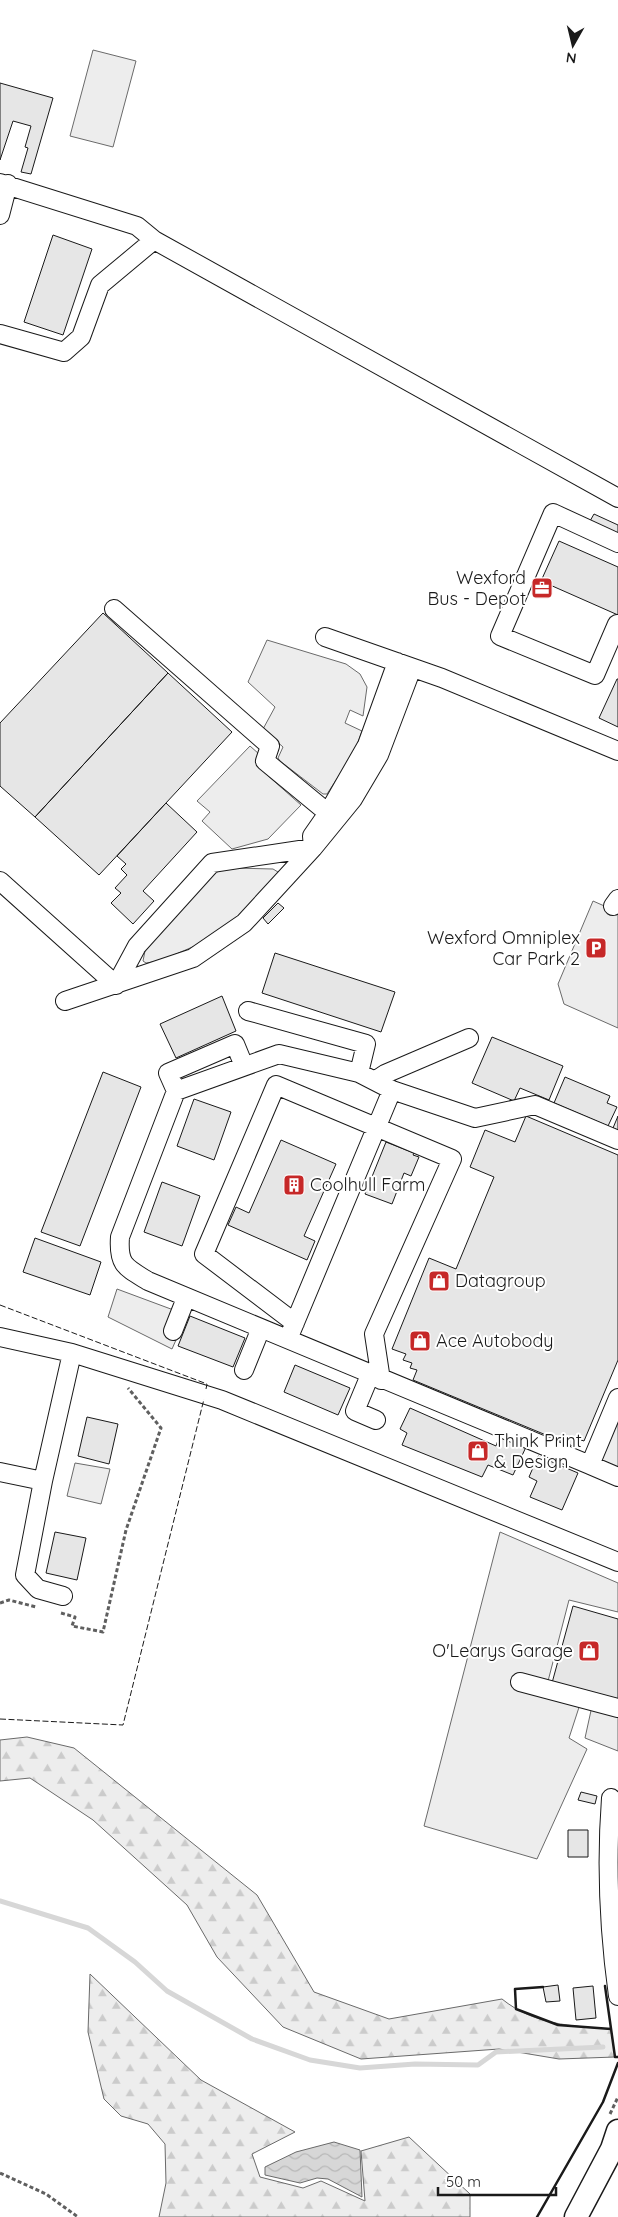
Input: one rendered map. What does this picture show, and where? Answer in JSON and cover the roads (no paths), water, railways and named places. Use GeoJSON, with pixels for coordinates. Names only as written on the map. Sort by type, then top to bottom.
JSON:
{"type":"FeatureCollection","features":[{"type":"Feature","properties":{"kind":"main road"},"geometry":{"type":"LineString","coordinates":[[576,2217],[612,2149],[618,2131]]}},
{"type":"Feature","properties":{"kind":"street"},"geometry":{"type":"LineString","coordinates":[[0,215],[4,184],[137,226],[154,240],[618,498]]}},
{"type":"Feature","properties":{"kind":"street"},"geometry":{"type":"LineString","coordinates":[[0,334],[64,352],[81,338],[100,285],[154,240]]}},
{"type":"Feature","properties":{"kind":"street"},"geometry":{"type":"LineString","coordinates":[[617,624],[595,676],[500,636],[553,513],[618,543]]}},
{"type":"Feature","properties":{"kind":"street"},"geometry":{"type":"LineString","coordinates":[[114,610],[270,746],[265,760],[328,813]]}},
{"type":"Feature","properties":{"kind":"street"},"geometry":{"type":"LineString","coordinates":[[325,637],[442,678],[618,751]]}},
{"type":"Feature","properties":{"kind":"street"},"geometry":{"type":"LineString","coordinates":[[313,848],[312,836],[328,813],[367,745],[405,665]]}},
{"type":"Feature","properties":{"kind":"street"},"geometry":{"type":"LineString","coordinates":[[65,1000],[193,958],[244,923],[313,848],[353,799],[379,755],[405,665]]}},
{"type":"Feature","properties":{"kind":"street"},"geometry":{"type":"LineString","coordinates":[[116,984],[137,946],[212,863],[313,848]]}},
{"type":"Feature","properties":{"kind":"street"},"geometry":{"type":"LineString","coordinates":[[0,881],[116,984]]}},
{"type":"Feature","properties":{"kind":"street"},"geometry":{"type":"LineString","coordinates":[[248,1011],[366,1044],[359,1073]]}},
{"type":"Feature","properties":{"kind":"street"},"geometry":{"type":"LineString","coordinates":[[376,1080],[385,1074],[469,1038]]}},
{"type":"Feature","properties":{"kind":"street"},"geometry":{"type":"LineString","coordinates":[[244,1066],[235,1044],[168,1072],[176,1091],[120,1236],[119,1254],[126,1268],[186,1298],[618,1476]]}},
{"type":"Feature","properties":{"kind":"street"},"geometry":{"type":"LineString","coordinates":[[176,1091],[279,1054],[359,1073],[376,1080],[392,1090],[475,1118],[535,1105],[618,1140]]}},
{"type":"Feature","properties":{"kind":"street"},"geometry":{"type":"LineString","coordinates":[[294,1322],[204,1254],[276,1085],[452,1159],[374,1334],[376,1377],[354,1411],[376,1420]]}},
{"type":"Feature","properties":{"kind":"street"},"geometry":{"type":"LineString","coordinates":[[288,1340],[392,1090]]}},
{"type":"Feature","properties":{"kind":"street"},"geometry":{"type":"LineString","coordinates":[[172,1331],[186,1298]]}},
{"type":"Feature","properties":{"kind":"street"},"geometry":{"type":"LineString","coordinates":[[244,1370],[260,1328]]}},
{"type":"Feature","properties":{"kind":"street"},"geometry":{"type":"LineString","coordinates":[[0,1337],[72,1353],[222,1400],[618,1562]]}},
{"type":"Feature","properties":{"kind":"street"},"geometry":{"type":"LineString","coordinates":[[61,1604],[38,1589],[25,1575],[72,1353]]}},
{"type":"Feature","properties":{"kind":"street"},"geometry":{"type":"LineString","coordinates":[[590,1465],[618,1398]]}},
{"type":"Feature","properties":{"kind":"street"},"geometry":{"type":"LineString","coordinates":[[0,1472],[44,1482]]}},
{"type":"Feature","properties":{"kind":"street"},"geometry":{"type":"LineString","coordinates":[[520,1682],[615,1707]]}},
{"type":"Feature","properties":{"kind":"street"},"geometry":{"type":"LineString","coordinates":[[611,1798],[608,1862],[612,1954],[618,1996]]}},
{"type":"Feature","properties":{"kind":"water"},"geometry":{"type":"Polygon","coordinates":[[[334,2142],[360,2150],[362,2197],[328,2179],[317,2178],[300,2183],[265,2175],[265,2167],[296,2152],[334,2142]]]}},
{"type":"Feature","properties":{"kind":"waterway"},"geometry":{"type":"LineString","coordinates":[[0,1901],[88,1928],[135,1962],[167,1991],[252,2039],[310,2060],[360,2068],[415,2064],[478,2065],[496,2052],[603,2047]]}},
{"type":"Feature","properties":{"kind":"place","name":"Wexford Bus - Depot"},"geometry":{"type":"Point","coordinates":[542,588]}},
{"type":"Feature","properties":{"kind":"place","name":"Wexford Omniplex Car Park 2"},"geometry":{"type":"Point","coordinates":[596,948]}},
{"type":"Feature","properties":{"kind":"place","name":"Coolhull Farm"},"geometry":{"type":"Point","coordinates":[294,1185]}},
{"type":"Feature","properties":{"kind":"place","name":"Datagroup"},"geometry":{"type":"Point","coordinates":[439,1281]}},
{"type":"Feature","properties":{"kind":"place","name":"Ace Autobody"},"geometry":{"type":"Point","coordinates":[420,1341]}},
{"type":"Feature","properties":{"kind":"place","name":"Think Print & Design"},"geometry":{"type":"Point","coordinates":[478,1451]}},
{"type":"Feature","properties":{"kind":"place","name":"O'Learys Garage"},"geometry":{"type":"Point","coordinates":[589,1651]}}]}
